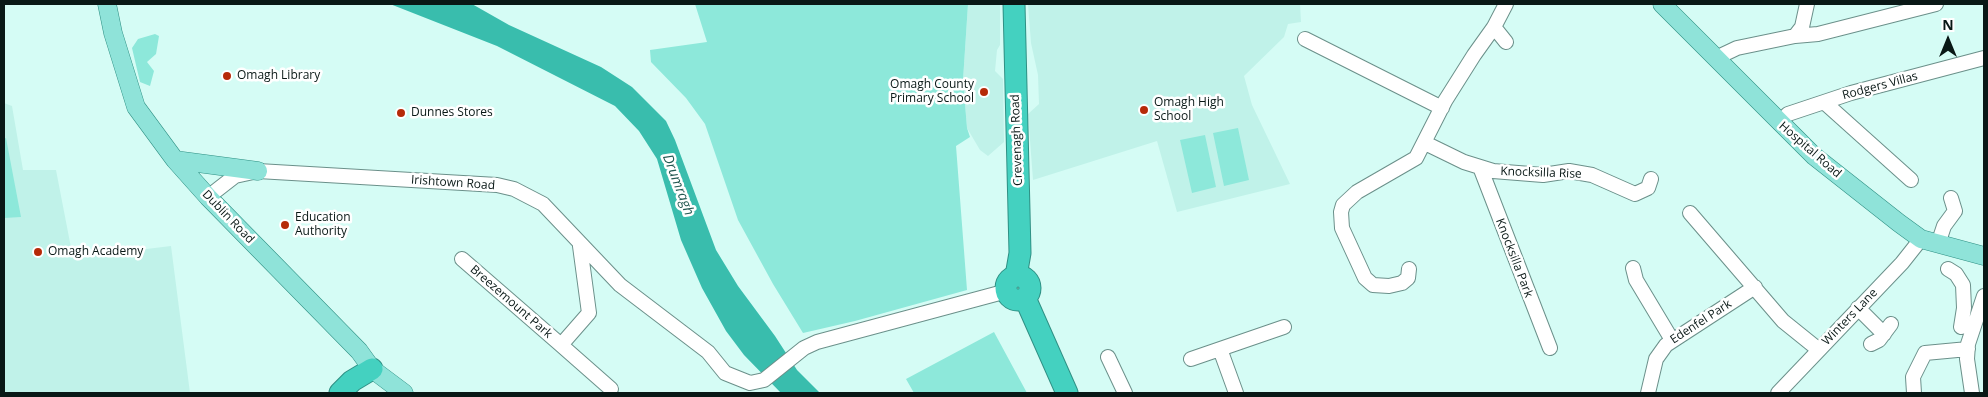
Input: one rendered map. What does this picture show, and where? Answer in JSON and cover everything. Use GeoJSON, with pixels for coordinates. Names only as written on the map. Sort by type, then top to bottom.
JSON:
{"type":"FeatureCollection","features":[{"type":"Feature","properties":{"kind":"highway","name":"Crevenagh Road"},"geometry":{"type":"LineString","coordinates":[[1014,4],[1020,253],[1016,288]]}},
{"type":"Feature","properties":{"kind":"highway"},"geometry":{"type":"LineString","coordinates":[[1016,288],[1067,393]]}},
{"type":"Feature","properties":{"kind":"highway"},"geometry":{"type":"LineString","coordinates":[[340,393],[352,381],[372,370]]}},
{"type":"Feature","properties":{"kind":"highway"},"geometry":{"type":"LineString","coordinates":[[360,393],[369,384],[372,370]]}},
{"type":"Feature","properties":{"kind":"main road","name":"Dublin Road"},"geometry":{"type":"LineString","coordinates":[[107,4],[113,33],[136,107],[175,160],[208,197],[359,351],[372,370],[404,393]]}},
{"type":"Feature","properties":{"kind":"main road","name":"Hospital Road"},"geometry":{"type":"LineString","coordinates":[[1662,4],[1718,57],[1779,123],[1814,156],[1921,239],[1984,256]]}},
{"type":"Feature","properties":{"kind":"main road"},"geometry":{"type":"LineString","coordinates":[[175,160],[258,171]]}},
{"type":"Feature","properties":{"kind":"street"},"geometry":{"type":"LineString","coordinates":[[1409,269],[1408,278],[1402,283],[1390,286],[1373,285],[1364,278],[1342,228],[1341,212],[1343,205],[1357,192],[1416,158],[1442,108],[1474,54],[1494,27],[1506,4]]}},
{"type":"Feature","properties":{"kind":"street"},"geometry":{"type":"LineString","coordinates":[[1795,36],[1802,27],[1807,4]]}},
{"type":"Feature","properties":{"kind":"street"},"geometry":{"type":"LineString","coordinates":[[1718,57],[1738,48],[1795,36],[1818,34],[1936,4]]}},
{"type":"Feature","properties":{"kind":"street"},"geometry":{"type":"LineString","coordinates":[[1494,27],[1506,42]]}},
{"type":"Feature","properties":{"kind":"street"},"geometry":{"type":"LineString","coordinates":[[1305,39],[1442,108]]}},
{"type":"Feature","properties":{"kind":"street","name":"Rodgers Villas"},"geometry":{"type":"LineString","coordinates":[[1779,123],[1788,114],[1824,102],[1984,58]]}},
{"type":"Feature","properties":{"kind":"street"},"geometry":{"type":"LineString","coordinates":[[1824,102],[1911,180]]}},
{"type":"Feature","properties":{"kind":"street","name":"Knocksilla Rise"},"geometry":{"type":"LineString","coordinates":[[1425,143],[1464,162],[1493,171],[1533,174],[1569,171],[1592,174],[1635,194],[1648,188],[1651,179]]}},
{"type":"Feature","properties":{"kind":"street","name":"Knocksilla Park"},"geometry":{"type":"LineString","coordinates":[[1480,167],[1550,348]]}},
{"type":"Feature","properties":{"kind":"street","name":"Irishtown Road"},"geometry":{"type":"LineString","coordinates":[[208,197],[235,176],[258,171],[478,184],[514,189],[543,204],[555,215],[580,246],[620,285],[708,352],[725,373],[750,383],[764,380],[804,348],[832,337],[868,330],[1016,288]]}},
{"type":"Feature","properties":{"kind":"street"},"geometry":{"type":"LineString","coordinates":[[1938,244],[1944,226],[1955,211],[1951,198]]}},
{"type":"Feature","properties":{"kind":"street"},"geometry":{"type":"LineString","coordinates":[[1690,213],[1783,321],[1818,350]]}},
{"type":"Feature","properties":{"kind":"street","name":"Winters Lane"},"geometry":{"type":"LineString","coordinates":[[1778,393],[1902,263],[1921,239]]}},
{"type":"Feature","properties":{"kind":"street","name":"Breezemount Park"},"geometry":{"type":"LineString","coordinates":[[561,346],[589,313],[580,246]]}},
{"type":"Feature","properties":{"kind":"street","name":"Breezemount Park"},"geometry":{"type":"LineString","coordinates":[[462,258],[611,389]]}},
{"type":"Feature","properties":{"kind":"street"},"geometry":{"type":"LineString","coordinates":[[1633,268],[1636,280],[1672,340]]}},
{"type":"Feature","properties":{"kind":"street"},"geometry":{"type":"LineString","coordinates":[[1948,269],[1956,274],[1963,285],[1964,299],[1961,327]]}},
{"type":"Feature","properties":{"kind":"street","name":"Edenfel Park"},"geometry":{"type":"LineString","coordinates":[[1648,393],[1656,359],[1666,345],[1755,288]]}},
{"type":"Feature","properties":{"kind":"street"},"geometry":{"type":"LineString","coordinates":[[1964,299],[1984,298],[1968,349],[1967,359],[1972,393]]}},
{"type":"Feature","properties":{"kind":"street"},"geometry":{"type":"LineString","coordinates":[[1858,308],[1888,329],[1871,344]]}},
{"type":"Feature","properties":{"kind":"street"},"geometry":{"type":"LineString","coordinates":[[1191,359],[1284,327]]}},
{"type":"Feature","properties":{"kind":"street"},"geometry":{"type":"LineString","coordinates":[[1220,349],[1236,393]]}},
{"type":"Feature","properties":{"kind":"street"},"geometry":{"type":"LineString","coordinates":[[1914,393],[1913,378],[1925,353],[1968,349]]}},
{"type":"Feature","properties":{"kind":"street"},"geometry":{"type":"LineString","coordinates":[[1108,357],[1125,393]]}},
{"type":"Feature","properties":{"kind":"shaded area"},"geometry":{"type":"Polygon","coordinates":[[[695,4],[968,4],[963,80],[967,128],[970,137],[956,146],[967,290],[855,321],[803,333],[773,284],[738,220],[705,124],[686,98],[651,62],[650,50],[707,42],[695,4]]]}},
{"type":"Feature","properties":{"kind":"shaded area","name":"Omagh County Primary School"},"geometry":{"type":"Polygon","coordinates":[[[968,4],[1000,4],[1000,45],[997,50],[995,71],[1003,79],[1004,142],[988,156],[980,150],[967,128],[963,80],[968,4]]]}},
{"type":"Feature","properties":{"kind":"shaded area","name":"Omagh High School"},"geometry":{"type":"Polygon","coordinates":[[[1028,4],[1300,4],[1301,22],[1288,24],[1284,37],[1244,76],[1252,105],[1290,184],[1177,212],[1157,141],[1033,180],[1028,114],[1039,104],[1038,75],[1031,43],[1028,4]]]}},
{"type":"Feature","properties":{"kind":"shaded area"},"geometry":{"type":"Polygon","coordinates":[[[155,34],[159,36],[156,54],[147,62],[154,71],[150,86],[140,82],[132,48],[138,39],[155,34]]]}},
{"type":"Feature","properties":{"kind":"shaded area","name":"Omagh Academy"},"geometry":{"type":"Polygon","coordinates":[[[4,103],[12,106],[23,170],[56,170],[73,258],[171,246],[190,393],[4,393],[4,103]]]}},
{"type":"Feature","properties":{"kind":"shaded area"},"geometry":{"type":"Polygon","coordinates":[[[1238,128],[1249,180],[1224,186],[1213,133],[1238,128]]]}},
{"type":"Feature","properties":{"kind":"shaded area"},"geometry":{"type":"Polygon","coordinates":[[[1205,135],[1216,187],[1192,193],[1180,140],[1205,135]]]}},
{"type":"Feature","properties":{"kind":"shaded area"},"geometry":{"type":"Polygon","coordinates":[[[6,138],[21,217],[4,218],[4,139],[6,138]]]}},
{"type":"Feature","properties":{"kind":"shaded area"},"geometry":{"type":"Polygon","coordinates":[[[994,332],[1027,393],[914,393],[906,379],[994,332]]]}},
{"type":"Feature","properties":{"kind":"water","name":"Drumragh"},"geometry":{"type":"Polygon","coordinates":[[[390,4],[472,4],[509,25],[601,67],[632,87],[666,121],[675,140],[716,250],[738,286],[775,336],[797,370],[820,393],[781,393],[744,355],[726,331],[702,288],[681,240],[657,159],[639,131],[615,106],[497,46],[390,4]]]}},
{"type":"Feature","properties":{"kind":"place","name":"Omagh Library"},"geometry":{"type":"Point","coordinates":[227,76]}},
{"type":"Feature","properties":{"kind":"place","name":"Omagh County Primary School"},"geometry":{"type":"Point","coordinates":[984,92]}},
{"type":"Feature","properties":{"kind":"place","name":"Omagh High School"},"geometry":{"type":"Point","coordinates":[1144,110]}},
{"type":"Feature","properties":{"kind":"place","name":"Dunnes Stores"},"geometry":{"type":"Point","coordinates":[401,113]}},
{"type":"Feature","properties":{"kind":"place","name":"Education Authority"},"geometry":{"type":"Point","coordinates":[285,225]}},
{"type":"Feature","properties":{"kind":"place","name":"Omagh Academy"},"geometry":{"type":"Point","coordinates":[38,252]}}]}
